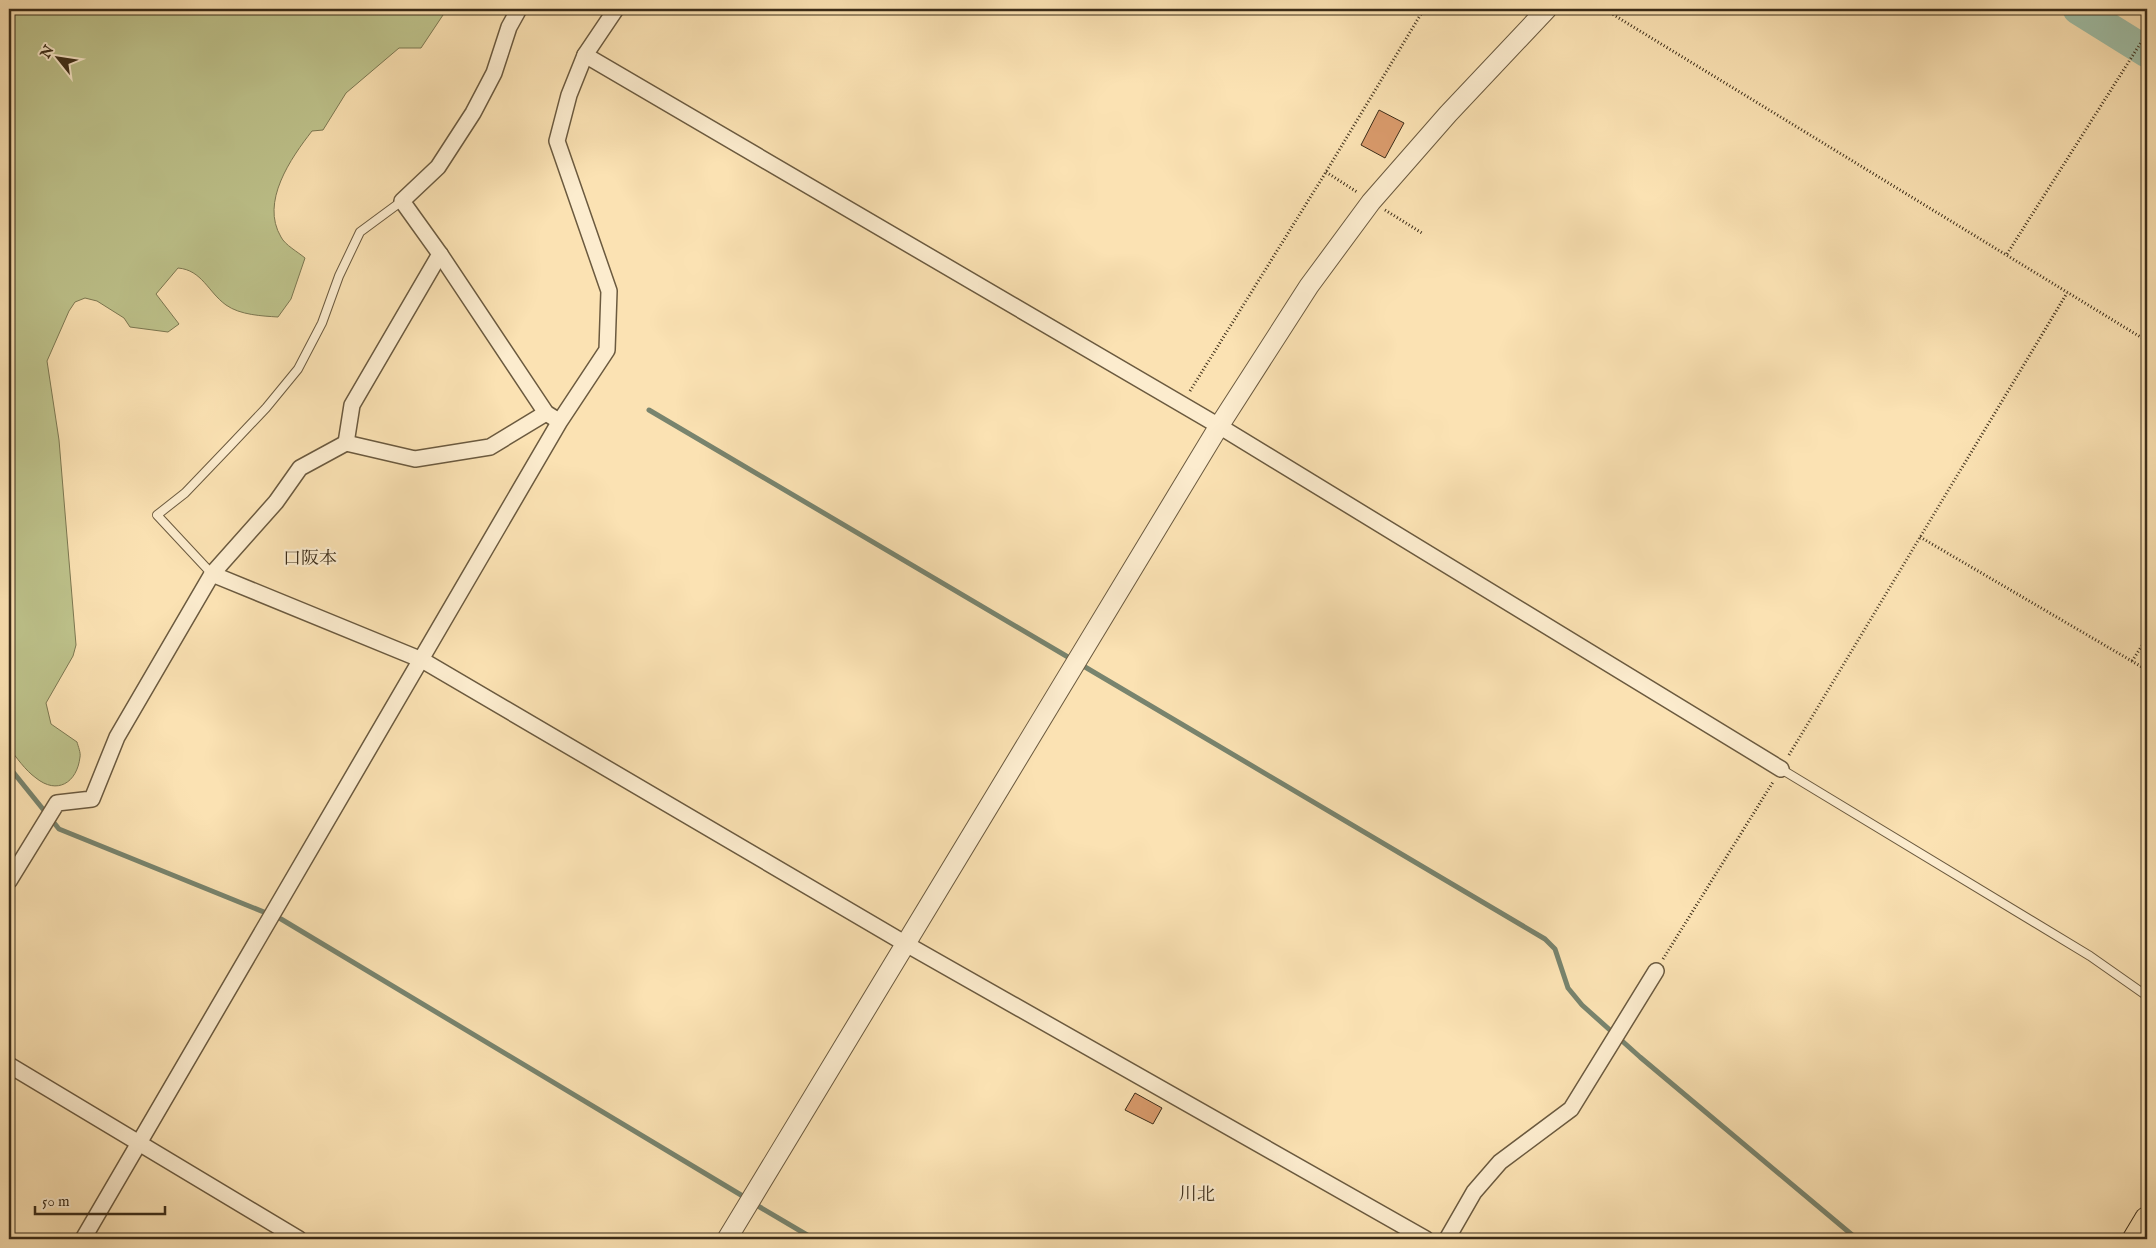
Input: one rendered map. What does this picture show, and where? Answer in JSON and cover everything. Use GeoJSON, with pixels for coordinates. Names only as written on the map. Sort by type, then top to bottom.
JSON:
{"type":"FeatureCollection","features":[{"type":"Feature","properties":{"kind":"main road"},"geometry":{"type":"LineString","coordinates":[[2135,1239],[2147,1218]]}},
{"type":"Feature","properties":{"kind":"street"},"geometry":{"type":"LineString","coordinates":[[519,9],[510,27],[494,73],[473,113],[438,167],[402,201],[440,254],[546,413],[560,421]]}},
{"type":"Feature","properties":{"kind":"street"},"geometry":{"type":"LineString","coordinates":[[727,1239],[1219,426],[1309,286],[1372,202],[1448,114],[1547,9]]}},
{"type":"Feature","properties":{"kind":"street"},"geometry":{"type":"LineString","coordinates":[[83,1239],[560,421],[606,350],[610,291],[557,141],[569,95],[586,55],[609,11]]}},
{"type":"Feature","properties":{"kind":"street"},"geometry":{"type":"LineString","coordinates":[[586,55],[1219,426],[1781,769]]}},
{"type":"Feature","properties":{"kind":"street"},"geometry":{"type":"LineString","coordinates":[[346,443],[352,405],[440,254]]}},
{"type":"Feature","properties":{"kind":"street"},"geometry":{"type":"LineString","coordinates":[[9,881],[58,803],[92,799],[117,736],[212,574],[276,502],[300,468],[346,443],[415,459],[490,447],[546,413]]}},
{"type":"Feature","properties":{"kind":"street"},"geometry":{"type":"LineString","coordinates":[[212,574],[422,660],[906,944],[1426,1239]]}},
{"type":"Feature","properties":{"kind":"street"},"geometry":{"type":"LineString","coordinates":[[1447,1239],[1474,1192],[1500,1162],[1571,1110],[1656,971]]}},
{"type":"Feature","properties":{"kind":"street"},"geometry":{"type":"LineString","coordinates":[[9,1066],[299,1239]]}},
{"type":"Feature","properties":{"kind":"lane"},"geometry":{"type":"LineString","coordinates":[[212,574],[157,515],[185,493],[266,408],[298,369],[322,323],[338,276],[360,232],[402,201]]}},
{"type":"Feature","properties":{"kind":"lane"},"geometry":{"type":"LineString","coordinates":[[1781,769],[2090,956],[2147,996]]}},
{"type":"Feature","properties":{"kind":"path"},"geometry":{"type":"LineString","coordinates":[[1181,404],[1326,172],[1424,9]]}},
{"type":"Feature","properties":{"kind":"path"},"geometry":{"type":"LineString","coordinates":[[1604,9],[2147,341]]}},
{"type":"Feature","properties":{"kind":"path"},"geometry":{"type":"LineString","coordinates":[[2007,254],[2147,33]]}},
{"type":"Feature","properties":{"kind":"path"},"geometry":{"type":"LineString","coordinates":[[1656,971],[1781,769],[2067,293]]}},
{"type":"Feature","properties":{"kind":"path"},"geometry":{"type":"LineString","coordinates":[[1920,538],[2147,670]]}},
{"type":"Feature","properties":{"kind":"path"},"geometry":{"type":"LineString","coordinates":[[2132,661],[2147,638]]}},
{"type":"Feature","properties":{"kind":"green space"},"geometry":{"type":"Polygon","coordinates":[[[9,9],[447,9],[421,48],[399,48],[346,93],[323,130],[312,131],[287,167],[276,195],[274,209],[275,224],[283,240],[305,258],[291,299],[278,317],[238,311],[220,300],[199,277],[178,268],[156,294],[179,324],[168,332],[130,327],[124,318],[97,301],[85,298],[75,302],[69,311],[47,361],[59,440],[76,645],[73,656],[46,703],[51,724],[77,742],[80,755],[75,774],[65,784],[58,786],[51,786],[36,778],[9,748],[9,9]]]}},
{"type":"Feature","properties":{"kind":"building"},"geometry":{"type":"Polygon","coordinates":[[[1379,110],[1404,123],[1385,158],[1361,145],[1379,110]]]}},
{"type":"Feature","properties":{"kind":"building"},"geometry":{"type":"Polygon","coordinates":[[[1135,1093],[1162,1108],[1153,1124],[1125,1110],[1135,1093]]]}},
{"type":"Feature","properties":{"kind":"waterway"},"geometry":{"type":"LineString","coordinates":[[2078,9],[2147,52]]}},
{"type":"Feature","properties":{"kind":"waterway"},"geometry":{"type":"LineString","coordinates":[[649,410],[1073,660]]}},
{"type":"Feature","properties":{"kind":"waterway"},"geometry":{"type":"LineString","coordinates":[[1080,664],[1545,939],[1555,949],[1568,988],[1582,1005],[1640,1057],[1857,1239]]}},
{"type":"Feature","properties":{"kind":"waterway"},"geometry":{"type":"LineString","coordinates":[[9,767],[59,829],[281,919],[746,1198]]}},
{"type":"Feature","properties":{"kind":"waterway"},"geometry":{"type":"LineString","coordinates":[[753,1203],[814,1239]]}},
{"type":"Feature","properties":{"kind":"district","name":"口阪本"},"geometry":{"type":"Point","coordinates":[310,559]}},
{"type":"Feature","properties":{"kind":"district","name":"川北"},"geometry":{"type":"Point","coordinates":[1197,1195]}}]}
